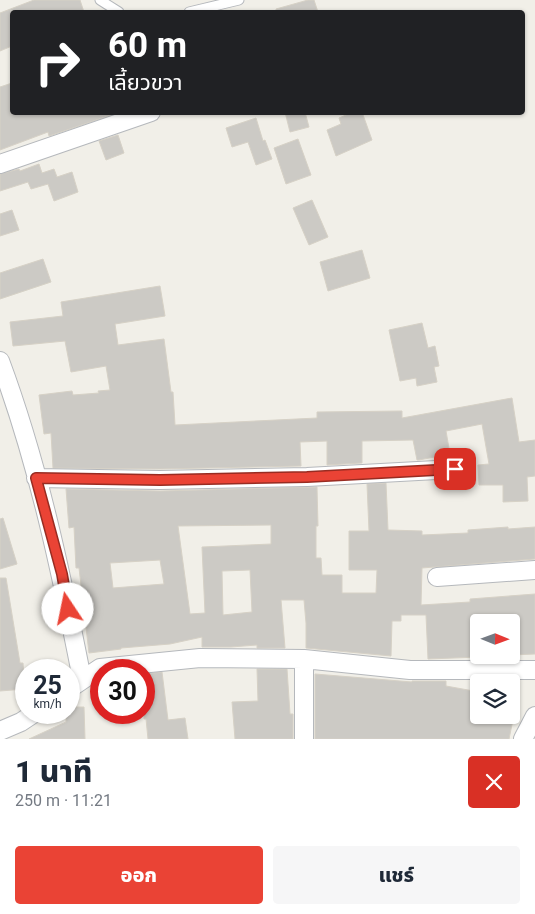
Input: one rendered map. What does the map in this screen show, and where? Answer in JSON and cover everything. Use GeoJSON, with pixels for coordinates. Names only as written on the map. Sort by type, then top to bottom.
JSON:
{"type":"FeatureCollection","features":[{"type":"Feature","properties":{"kind":"street"},"geometry":{"type":"LineString","coordinates":[[0,164],[142,115]]}},
{"type":"Feature","properties":{"kind":"street"},"geometry":{"type":"LineString","coordinates":[[0,361],[16,403],[62,574],[72,659]]}},
{"type":"Feature","properties":{"kind":"street"},"geometry":{"type":"LineString","coordinates":[[36,478],[160,480],[298,477],[455,469]]}},
{"type":"Feature","properties":{"kind":"street"},"geometry":{"type":"LineString","coordinates":[[437,577],[535,570]]}},
{"type":"Feature","properties":{"kind":"street"},"geometry":{"type":"LineString","coordinates":[[80,681],[100,668],[200,658],[304,659],[410,670],[535,670]]}},
{"type":"Feature","properties":{"kind":"street"},"geometry":{"type":"LineString","coordinates":[[304,659],[304,739]]}},
{"type":"Feature","properties":{"kind":"street"},"geometry":{"type":"LineString","coordinates":[[523,739],[535,716]]}},
{"type":"Feature","properties":{"kind":"street"},"geometry":{"type":"LineString","coordinates":[[0,731],[16,724]]}},
{"type":"Feature","properties":{"kind":"lane"},"geometry":{"type":"LineString","coordinates":[[100,0],[116,10]]}},
{"type":"Feature","properties":{"kind":"lane"},"geometry":{"type":"LineString","coordinates":[[197,10],[238,0]]}},
{"type":"Feature","properties":{"kind":"building"},"geometry":{"type":"Polygon","coordinates":[[[34,0],[80,0],[83,10],[10,10],[10,47],[0,51],[0,13],[34,0]]]}},
{"type":"Feature","properties":{"kind":"building"},"geometry":{"type":"Polygon","coordinates":[[[314,0],[317,10],[276,10],[314,0]]]}},
{"type":"Feature","properties":{"kind":"building"},"geometry":{"type":"Polygon","coordinates":[[[10,84],[10,115],[111,115],[49,136],[48,132],[0,150],[0,87],[10,84]]]}},
{"type":"Feature","properties":{"kind":"building"},"geometry":{"type":"Polygon","coordinates":[[[286,115],[306,115],[309,127],[290,132],[286,115]]]}},
{"type":"Feature","properties":{"kind":"building"},"geometry":{"type":"Polygon","coordinates":[[[346,115],[363,115],[372,140],[336,156],[327,130],[341,124],[339,118],[346,115]]]}},
{"type":"Feature","properties":{"kind":"building"},"geometry":{"type":"Polygon","coordinates":[[[256,118],[263,141],[265,140],[272,159],[256,165],[248,142],[232,147],[226,128],[256,118]]]}},
{"type":"Feature","properties":{"kind":"building"},"geometry":{"type":"Polygon","coordinates":[[[118,135],[124,153],[106,160],[99,141],[118,135]]]}},
{"type":"Feature","properties":{"kind":"building"},"geometry":{"type":"Polygon","coordinates":[[[298,139],[311,175],[286,184],[274,148],[298,139]]]}},
{"type":"Feature","properties":{"kind":"building"},"geometry":{"type":"Polygon","coordinates":[[[39,164],[42,173],[54,169],[57,177],[72,172],[78,192],[54,201],[48,184],[31,189],[28,182],[0,191],[0,174],[19,169],[20,171],[39,164]]]}},
{"type":"Feature","properties":{"kind":"building"},"geometry":{"type":"Polygon","coordinates":[[[312,200],[328,237],[309,245],[293,208],[312,200]]]}},
{"type":"Feature","properties":{"kind":"building"},"geometry":{"type":"Polygon","coordinates":[[[12,210],[19,230],[0,236],[0,214],[12,210]]]}},
{"type":"Feature","properties":{"kind":"building"},"geometry":{"type":"Polygon","coordinates":[[[362,250],[370,278],[328,291],[320,262],[362,250]]]}},
{"type":"Feature","properties":{"kind":"building"},"geometry":{"type":"Polygon","coordinates":[[[43,259],[51,282],[0,299],[0,273],[43,259]]]}},
{"type":"Feature","properties":{"kind":"building"},"geometry":{"type":"Polygon","coordinates":[[[160,286],[165,316],[115,324],[118,345],[164,339],[171,392],[173,392],[175,425],[317,418],[317,412],[402,411],[402,418],[512,398],[519,442],[535,440],[535,476],[527,477],[528,501],[503,502],[503,485],[479,485],[478,465],[489,464],[482,424],[446,431],[450,454],[419,460],[417,460],[413,440],[362,441],[362,463],[327,465],[327,441],[300,442],[301,466],[160,469],[53,468],[51,433],[44,434],[39,395],[72,391],[73,395],[110,390],[106,366],[71,372],[65,341],[13,346],[10,322],[63,316],[61,302],[160,286]]]}},
{"type":"Feature","properties":{"kind":"building"},"geometry":{"type":"Polygon","coordinates":[[[422,323],[428,348],[435,346],[439,366],[434,367],[437,382],[417,386],[416,378],[400,381],[389,330],[422,323]]]}},
{"type":"Feature","properties":{"kind":"building"},"geometry":{"type":"Polygon","coordinates":[[[386,483],[388,530],[422,531],[422,535],[468,533],[468,530],[508,527],[508,529],[535,527],[535,559],[422,568],[421,605],[470,602],[470,599],[535,594],[535,654],[520,655],[520,614],[470,614],[470,657],[428,659],[426,615],[401,615],[401,621],[392,621],[391,656],[306,648],[304,600],[281,600],[285,648],[257,648],[257,645],[202,647],[202,637],[170,644],[89,653],[79,568],[76,568],[74,527],[69,528],[66,489],[160,491],[317,487],[318,526],[316,526],[316,558],[321,558],[322,575],[342,575],[342,593],[376,593],[377,570],[349,570],[349,531],[369,531],[367,484],[386,483]],[[271,525],[178,526],[190,614],[205,613],[202,547],[271,544],[271,525]],[[160,560],[110,563],[113,588],[164,584],[160,560]],[[250,570],[222,571],[223,615],[252,612],[250,570]]]}},
{"type":"Feature","properties":{"kind":"building"},"geometry":{"type":"Polygon","coordinates":[[[3,518],[17,564],[0,569],[0,519],[3,518]]]}},
{"type":"Feature","properties":{"kind":"building"},"geometry":{"type":"Polygon","coordinates":[[[0,578],[6,578],[19,659],[15,659],[15,690],[0,691],[0,578]]]}},
{"type":"Feature","properties":{"kind":"building"},"geometry":{"type":"Polygon","coordinates":[[[257,669],[287,669],[290,714],[293,714],[293,739],[235,739],[232,702],[258,701],[257,669]]]}},
{"type":"Feature","properties":{"kind":"building"},"geometry":{"type":"Polygon","coordinates":[[[162,672],[168,720],[185,718],[188,739],[148,739],[146,724],[155,724],[155,673],[162,672]]]}},
{"type":"Feature","properties":{"kind":"building"},"geometry":{"type":"Polygon","coordinates":[[[315,674],[412,682],[446,681],[446,686],[470,690],[470,724],[512,724],[509,739],[315,739],[315,674]]]}},
{"type":"Feature","properties":{"kind":"building"},"geometry":{"type":"Polygon","coordinates":[[[80,707],[84,707],[85,739],[29,739],[62,724],[80,724],[80,707]]]}},
{"type":"Feature","properties":{"kind":"route"},"geometry":{"type":"LineString","coordinates":[[68,609],[62,574],[36,478],[160,480],[307,477],[455,469]]}}]}
